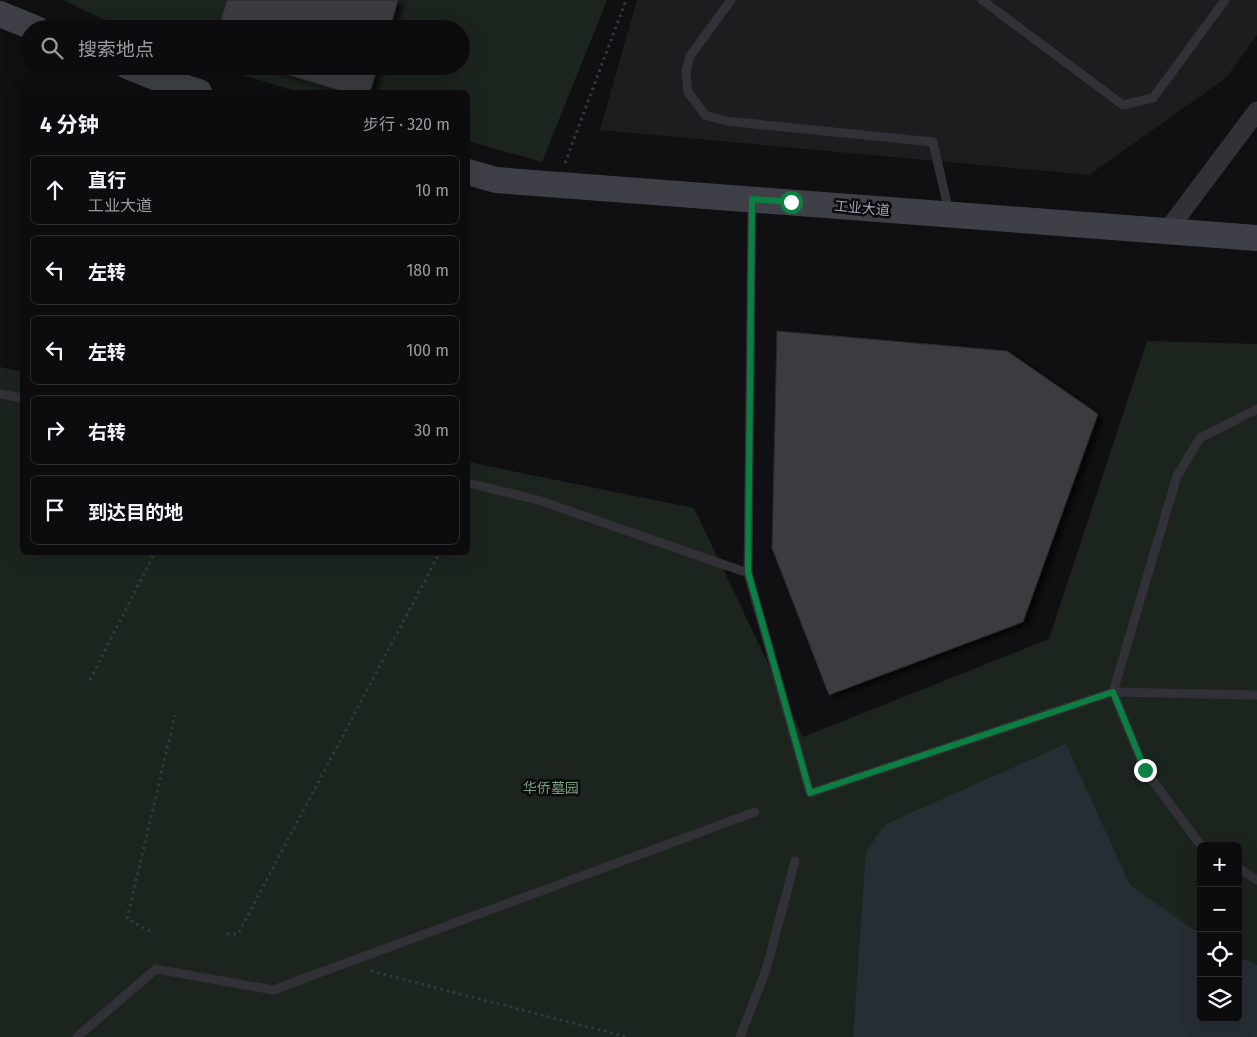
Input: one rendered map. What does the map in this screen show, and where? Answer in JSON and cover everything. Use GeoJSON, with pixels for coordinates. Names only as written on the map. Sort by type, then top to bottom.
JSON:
{"type":"FeatureCollection","features":[{"type":"Feature","properties":{"kind":"street"},"geometry":{"type":"LineString","coordinates":[[0,14],[20,22]]}},
{"type":"Feature","properties":{"kind":"street"},"geometry":{"type":"LineString","coordinates":[[149,75],[193,90]]}},
{"type":"Feature","properties":{"kind":"street"},"geometry":{"type":"LineString","coordinates":[[1167,231],[1257,112]]}},
{"type":"Feature","properties":{"kind":"street","name":"工业大道"},"geometry":{"type":"LineString","coordinates":[[470,173],[496,180],[1257,238]]}},
{"type":"Feature","properties":{"kind":"lane"},"geometry":{"type":"LineString","coordinates":[[731,0],[690,56],[686,72],[688,92],[705,115],[726,121],[933,142],[949,214]]}},
{"type":"Feature","properties":{"kind":"lane"},"geometry":{"type":"LineString","coordinates":[[982,0],[1123,105],[1154,98],[1225,0]]}},
{"type":"Feature","properties":{"kind":"lane"},"geometry":{"type":"LineString","coordinates":[[752,199],[748,572],[810,793],[1113,692],[1257,695]]}},
{"type":"Feature","properties":{"kind":"lane"},"geometry":{"type":"LineString","coordinates":[[0,394],[20,398]]}},
{"type":"Feature","properties":{"kind":"lane"},"geometry":{"type":"LineString","coordinates":[[1198,842],[1145,770],[1113,692],[1177,476],[1200,438],[1257,409]]}},
{"type":"Feature","properties":{"kind":"lane"},"geometry":{"type":"LineString","coordinates":[[470,483],[538,500],[748,572]]}},
{"type":"Feature","properties":{"kind":"lane"},"geometry":{"type":"LineString","coordinates":[[77,1037],[156,969],[273,990],[755,812]]}},
{"type":"Feature","properties":{"kind":"lane"},"geometry":{"type":"LineString","coordinates":[[740,1037],[766,970],[795,860]]}},
{"type":"Feature","properties":{"kind":"lane"},"geometry":{"type":"LineString","coordinates":[[1242,871],[1257,880]]}},
{"type":"Feature","properties":{"kind":"path"},"geometry":{"type":"LineString","coordinates":[[557,184],[626,0]]}},
{"type":"Feature","properties":{"kind":"path"},"geometry":{"type":"LineString","coordinates":[[90,680],[153,555]]}},
{"type":"Feature","properties":{"kind":"path"},"geometry":{"type":"LineString","coordinates":[[227,934],[238,934],[438,555]]}},
{"type":"Feature","properties":{"kind":"path"},"geometry":{"type":"LineString","coordinates":[[150,931],[126,919],[175,715]]}},
{"type":"Feature","properties":{"kind":"path"},"geometry":{"type":"LineString","coordinates":[[344,964],[627,1037]]}},
{"type":"Feature","properties":{"kind":"shaded area"},"geometry":{"type":"Polygon","coordinates":[[[637,0],[1257,0],[1257,35],[1226,78],[1089,175],[600,130],[637,0]]]}},
{"type":"Feature","properties":{"kind":"shaded area"},"geometry":{"type":"Polygon","coordinates":[[[1066,744],[1130,885],[1197,932],[1197,1022],[1242,1022],[1242,959],[1257,965],[1257,1037],[853,1037],[866,851],[886,824],[1066,744]]]}},
{"type":"Feature","properties":{"kind":"green space"},"geometry":{"type":"Polygon","coordinates":[[[63,0],[607,0],[542,162],[470,142],[470,90],[293,90],[242,75],[470,75],[470,20],[105,20],[63,0]]]}},
{"type":"Feature","properties":{"kind":"green space","name":"华侨墓园"},"geometry":{"type":"Polygon","coordinates":[[[1147,341],[1257,344],[1257,1037],[0,1037],[0,367],[20,372],[20,555],[470,555],[470,462],[694,508],[803,737],[1049,639],[1147,341]]]}},
{"type":"Feature","properties":{"kind":"building"},"geometry":{"type":"Polygon","coordinates":[[[227,0],[398,0],[392,20],[221,20],[227,0]]]}},
{"type":"Feature","properties":{"kind":"building"},"geometry":{"type":"Polygon","coordinates":[[[289,75],[375,75],[371,90],[338,90],[289,75]]]}},
{"type":"Feature","properties":{"kind":"building"},"geometry":{"type":"Polygon","coordinates":[[[777,331],[1007,351],[1098,414],[1023,622],[829,695],[772,548],[777,331]]]}},
{"type":"Feature","properties":{"kind":"route"},"geometry":{"type":"LineString","coordinates":[[791,202],[752,199],[748,572],[810,793],[1113,692],[1145,770]]}}]}
